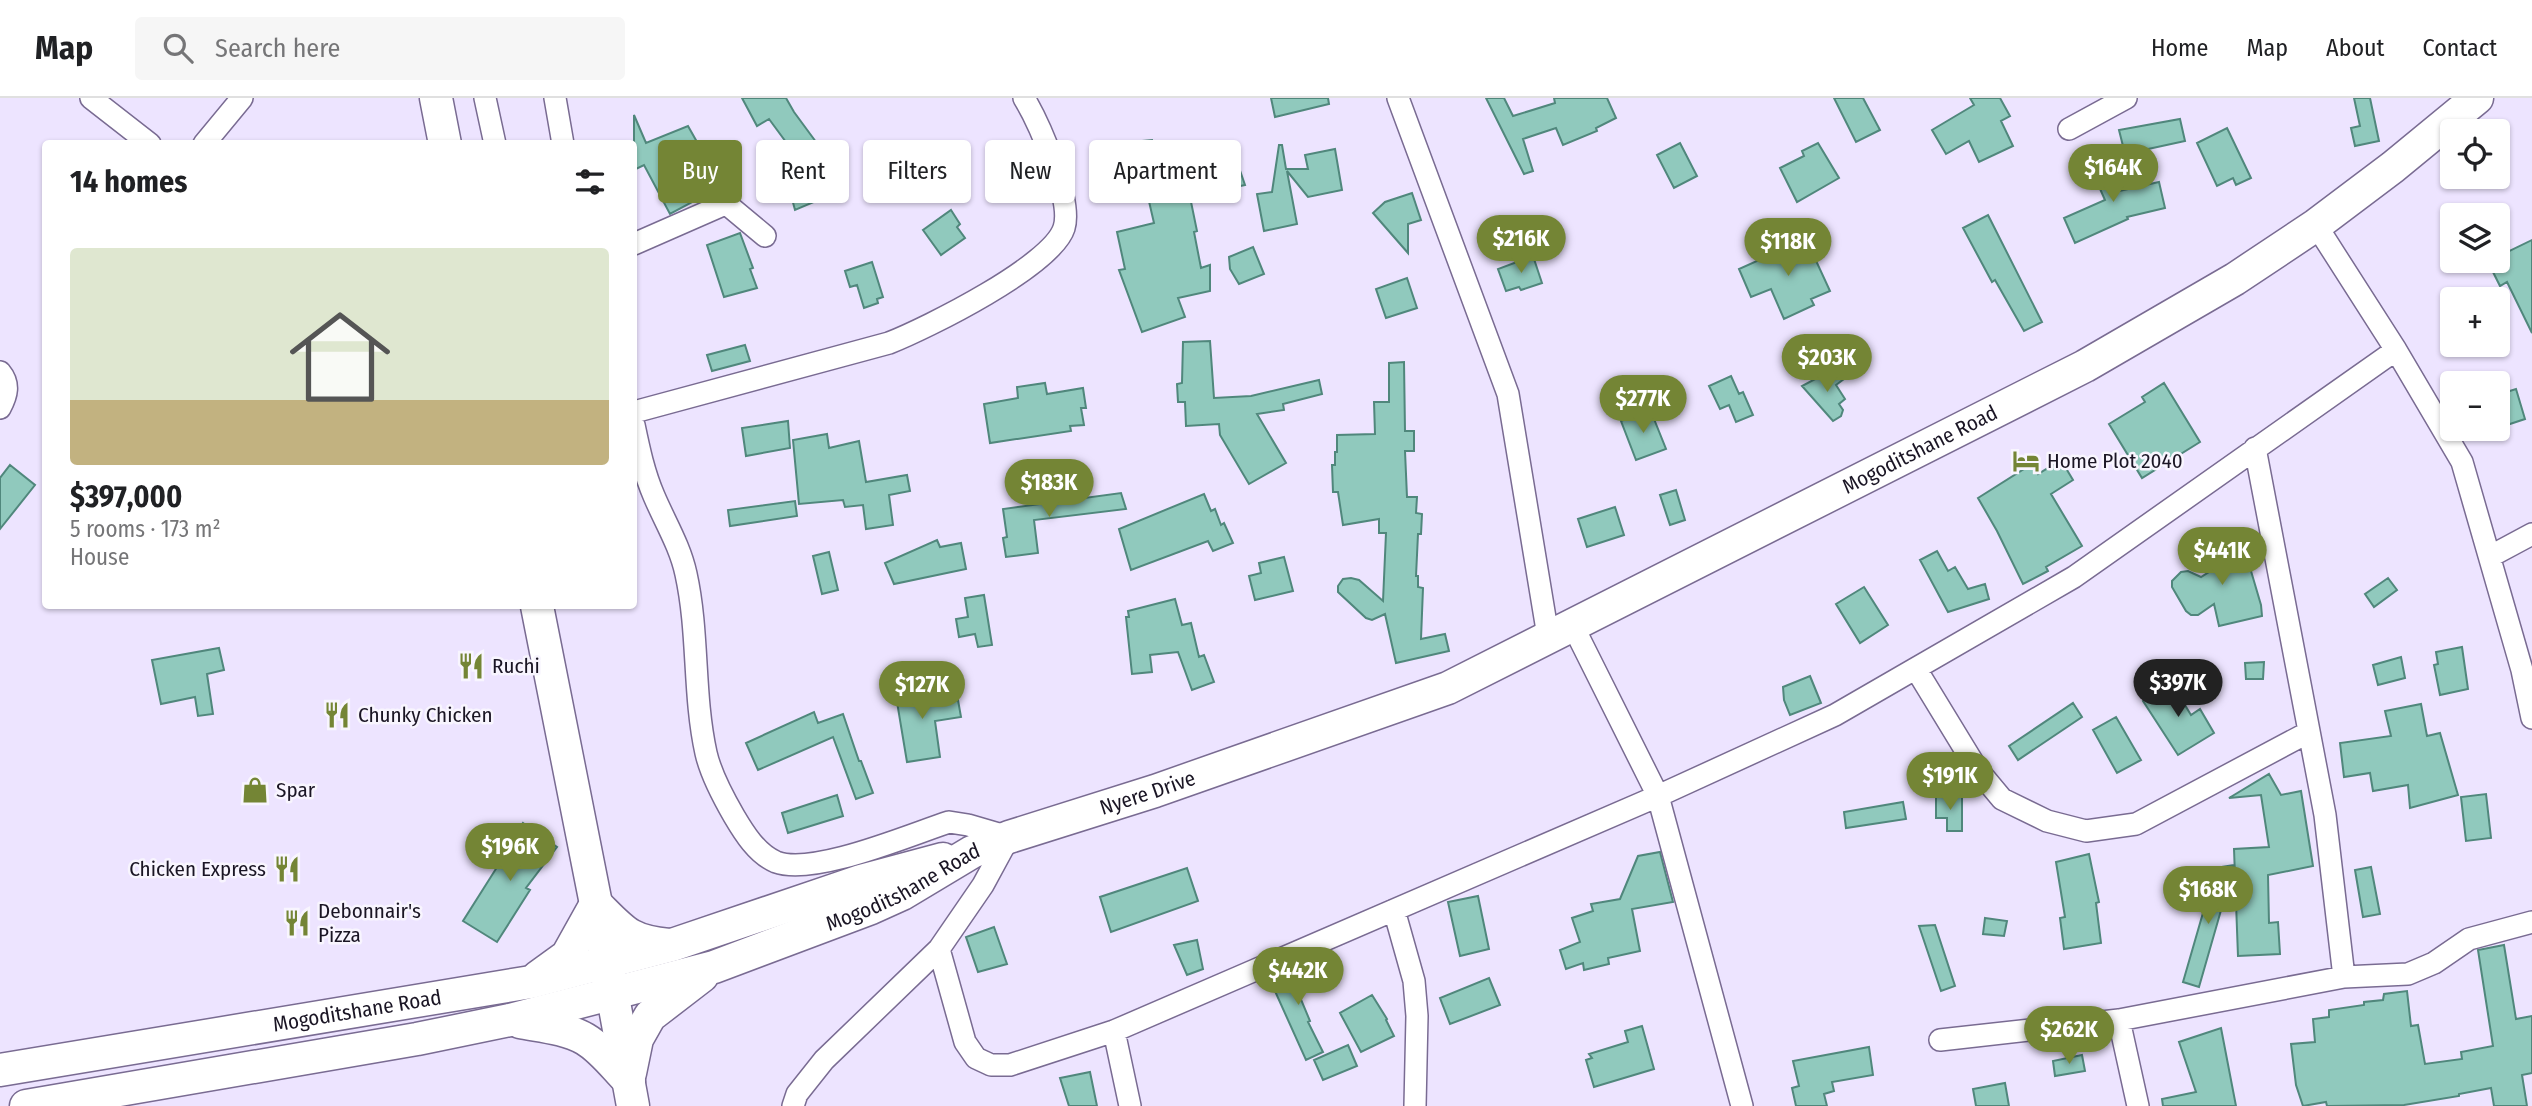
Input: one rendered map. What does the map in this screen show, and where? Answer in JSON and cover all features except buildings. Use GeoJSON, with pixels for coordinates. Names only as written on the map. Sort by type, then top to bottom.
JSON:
{"type":"FeatureCollection","features":[{"type":"Feature","properties":{"kind":"main road"},"geometry":{"type":"LineString","coordinates":[[436,98],[444,140]]}},
{"type":"Feature","properties":{"kind":"main road","name":"Mogoditshane Road"},"geometry":{"type":"LineString","coordinates":[[1324,733],[1448,688],[2085,366],[2235,279],[2316,225],[2393,167],[2477,98]]}},
{"type":"Feature","properties":{"kind":"main road"},"geometry":{"type":"LineString","coordinates":[[538,609],[631,1094]]}},
{"type":"Feature","properties":{"kind":"main road","name":"Nyere Drive"},"geometry":{"type":"LineString","coordinates":[[972,852],[1009,837],[1324,733]]}},
{"type":"Feature","properties":{"kind":"main road","name":"Mogoditshane Road"},"geometry":{"type":"LineString","coordinates":[[0,1070],[531,982],[673,945],[873,877],[972,852]]}},
{"type":"Feature","properties":{"kind":"main road","name":"Mogoditshane Road"},"geometry":{"type":"LineString","coordinates":[[26,1106],[403,1041],[510,1020],[613,995],[714,967],[871,908],[902,894],[972,852]]}},
{"type":"Feature","properties":{"kind":"main road"},"geometry":{"type":"LineString","coordinates":[[596,904],[631,937],[643,943],[673,945]]}},
{"type":"Feature","properties":{"kind":"main road"},"geometry":{"type":"LineString","coordinates":[[531,982],[567,956],[596,904]]}},
{"type":"Feature","properties":{"kind":"main road"},"geometry":{"type":"LineString","coordinates":[[631,1094],[637,1038],[650,1016],[714,967]]}},
{"type":"Feature","properties":{"kind":"main road"},"geometry":{"type":"LineString","coordinates":[[510,1020],[560,1030],[584,1039],[602,1052],[631,1094]]}},
{"type":"Feature","properties":{"kind":"street"},"geometry":{"type":"LineString","coordinates":[[91,98],[145,140]]}},
{"type":"Feature","properties":{"kind":"street"},"geometry":{"type":"LineString","coordinates":[[207,140],[242,98]]}},
{"type":"Feature","properties":{"kind":"street"},"geometry":{"type":"LineString","coordinates":[[485,98],[494,140]]}},
{"type":"Feature","properties":{"kind":"street"},"geometry":{"type":"LineString","coordinates":[[1398,98],[1508,394],[1560,630],[1658,796],[1742,1106]]}},
{"type":"Feature","properties":{"kind":"street"},"geometry":{"type":"LineString","coordinates":[[2069,129],[2126,98]]}},
{"type":"Feature","properties":{"kind":"street"},"geometry":{"type":"LineString","coordinates":[[637,411],[889,343],[919,331],[1025,271],[1042,257],[1064,230],[1067,211],[1062,186],[1027,99]]}},
{"type":"Feature","properties":{"kind":"street"},"geometry":{"type":"LineString","coordinates":[[560,101],[563,140]]}},
{"type":"Feature","properties":{"kind":"street"},"geometry":{"type":"LineString","coordinates":[[637,243],[723,205],[729,206],[765,236]]}},
{"type":"Feature","properties":{"kind":"street"},"geometry":{"type":"LineString","coordinates":[[2316,225],[2396,350],[2462,462],[2491,555],[2532,718]]}},
{"type":"Feature","properties":{"kind":"street"},"geometry":{"type":"LineString","coordinates":[[939,949],[965,1042],[976,1058],[991,1065],[1010,1065],[1114,1031],[1658,796],[1835,715],[2074,577],[2396,350]]}},
{"type":"Feature","properties":{"kind":"street"},"geometry":{"type":"LineString","coordinates":[[0,372],[7,386],[0,408]]}},
{"type":"Feature","properties":{"kind":"street"},"geometry":{"type":"LineString","coordinates":[[2255,448],[2325,815],[2344,977]]}},
{"type":"Feature","properties":{"kind":"street"},"geometry":{"type":"LineString","coordinates":[[637,460],[678,548],[686,574],[692,616],[698,704],[706,755],[724,797],[746,837],[774,861],[794,866],[826,863],[949,822],[1009,837],[983,885],[939,949],[824,1060],[797,1094],[793,1106]]}},
{"type":"Feature","properties":{"kind":"street"},"geometry":{"type":"LineString","coordinates":[[2491,555],[2532,534]]}},
{"type":"Feature","properties":{"kind":"street"},"geometry":{"type":"LineString","coordinates":[[1916,669],[1977,769],[2002,799],[2047,821],[2086,831],[2136,824],[2309,732]]}},
{"type":"Feature","properties":{"kind":"street"},"geometry":{"type":"LineString","coordinates":[[1394,910],[1414,981],[1417,1016],[1415,1106]]}},
{"type":"Feature","properties":{"kind":"street"},"geometry":{"type":"LineString","coordinates":[[1940,1040],[2119,1020],[2344,977],[2408,974],[2418,971],[2469,939],[2532,922]]}},
{"type":"Feature","properties":{"kind":"street"},"geometry":{"type":"LineString","coordinates":[[2119,1020],[2138,1106]]}},
{"type":"Feature","properties":{"kind":"street"},"geometry":{"type":"LineString","coordinates":[[1114,1031],[1130,1106]]}},
{"type":"Feature","properties":{"kind":"place","name":"Home Plot 2040"},"geometry":{"type":"Point","coordinates":[2026,461]}},
{"type":"Feature","properties":{"kind":"place","name":"Ruchi"},"geometry":{"type":"Point","coordinates":[471,666]}},
{"type":"Feature","properties":{"kind":"place","name":"Chunky Chicken"},"geometry":{"type":"Point","coordinates":[337,715]}},
{"type":"Feature","properties":{"kind":"place","name":"Spar"},"geometry":{"type":"Point","coordinates":[255,790]}},
{"type":"Feature","properties":{"kind":"place","name":"Chicken Express"},"geometry":{"type":"Point","coordinates":[287,869]}},
{"type":"Feature","properties":{"kind":"place","name":"Debonnair's Pizza"},"geometry":{"type":"Point","coordinates":[297,923]}}]}
